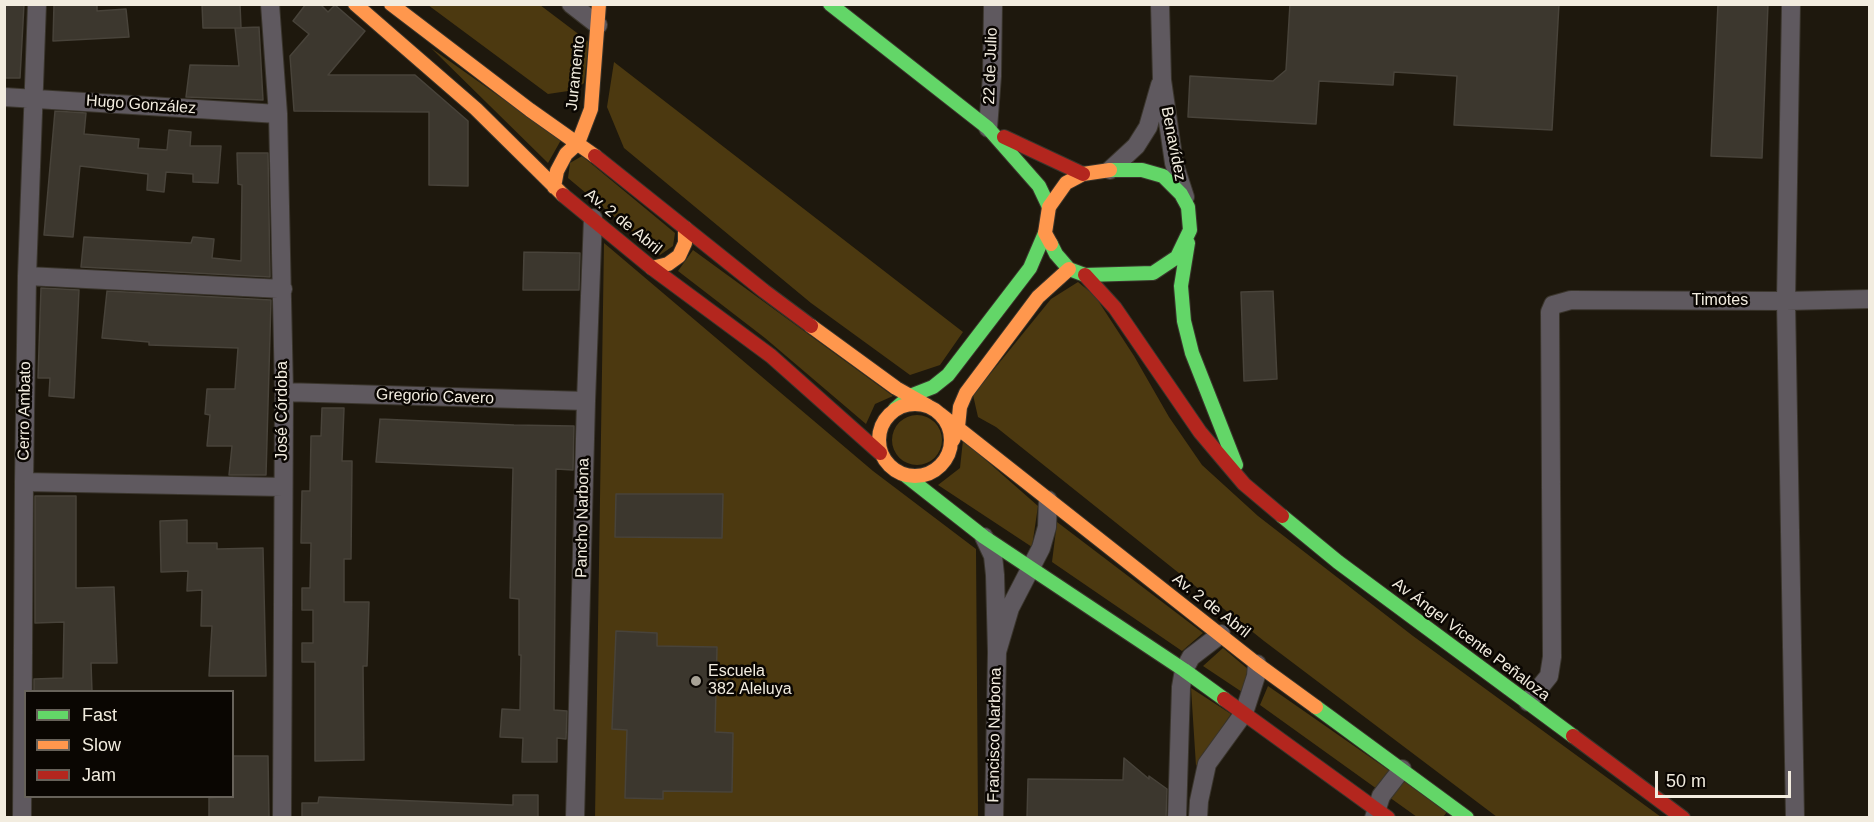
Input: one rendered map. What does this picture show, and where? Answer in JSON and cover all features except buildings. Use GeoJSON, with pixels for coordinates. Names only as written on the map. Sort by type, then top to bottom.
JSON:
{"type":"FeatureCollection","features":[{"type":"Feature","properties":{"kind":"main road","name":"Av. 2 de Abril"},"geometry":{"type":"LineString","coordinates":[[355,4],[476,109],[554,187],[652,268],[771,356],[880,453]]}},
{"type":"Feature","properties":{"kind":"main road","name":"Av. 2 de Abril"},"geometry":{"type":"LineString","coordinates":[[391,4],[530,110],[578,143],[773,298],[910,396],[928,406]]}},
{"type":"Feature","properties":{"kind":"main road","name":"Juramento"},"geometry":{"type":"LineString","coordinates":[[554,187],[557,171],[566,154],[578,143],[591,109],[599,4]]}},
{"type":"Feature","properties":{"kind":"main road"},"geometry":{"type":"LineString","coordinates":[[830,4],[988,128],[1039,186],[1049,207]]}},
{"type":"Feature","properties":{"kind":"main road"},"geometry":{"type":"LineString","coordinates":[[988,128],[1039,155],[1083,174]]}},
{"type":"Feature","properties":{"kind":"main road"},"geometry":{"type":"LineString","coordinates":[[1244,484],[1192,353],[1184,321],[1181,286],[1190,230],[1188,207],[1181,194],[1163,176],[1142,170],[1110,170],[1083,174],[1066,183],[1049,207],[1045,233],[1030,268],[948,375],[933,387],[910,396],[885,417],[878,441],[880,453],[890,467],[905,475],[984,537],[1244,712],[1379,815]]}},
{"type":"Feature","properties":{"kind":"main road"},"geometry":{"type":"LineString","coordinates":[[652,268],[668,264],[679,256],[685,243],[685,228]]}},
{"type":"Feature","properties":{"kind":"main road"},"geometry":{"type":"LineString","coordinates":[[1045,233],[1056,254],[1069,269],[1085,275],[1153,273],[1176,257],[1190,230]]}},
{"type":"Feature","properties":{"kind":"main road"},"geometry":{"type":"LineString","coordinates":[[905,475],[915,477],[935,470],[943,464],[958,427],[960,407],[966,393],[1038,297],[1069,269]]}},
{"type":"Feature","properties":{"kind":"main road","name":"Av Ángel Vicente Peñaloza"},"geometry":{"type":"LineString","coordinates":[[1085,275],[1115,309],[1200,432],[1244,484],[1338,562],[1683,818]]}},
{"type":"Feature","properties":{"kind":"main road"},"geometry":{"type":"LineString","coordinates":[[895,409],[905,404],[917,403],[928,406],[940,414],[947,423],[951,434],[951,445]]}},
{"type":"Feature","properties":{"kind":"main road","name":"Av. 2 de Abril"},"geometry":{"type":"LineString","coordinates":[[940,414],[1257,664],[1402,769],[1459,815]]}},
{"type":"Feature","properties":{"kind":"street","name":"Cerro Ambato"},"geometry":{"type":"LineString","coordinates":[[22,818],[13,744],[24,482],[27,276],[37,4]]}},
{"type":"Feature","properties":{"kind":"street","name":"José Córdoba"},"geometry":{"type":"LineString","coordinates":[[270,4],[278,114],[283,289],[282,818]]}},
{"type":"Feature","properties":{"kind":"street"},"geometry":{"type":"LineString","coordinates":[[571,4],[597,25]]}},
{"type":"Feature","properties":{"kind":"street","name":"22 de Julio"},"geometry":{"type":"LineString","coordinates":[[988,128],[992,76],[993,4]]}},
{"type":"Feature","properties":{"kind":"street","name":"Benavídez"},"geometry":{"type":"LineString","coordinates":[[1160,4],[1162,80],[1174,163],[1188,207]]}},
{"type":"Feature","properties":{"kind":"street"},"geometry":{"type":"LineString","coordinates":[[1791,4],[1786,301],[1795,818]]}},
{"type":"Feature","properties":{"kind":"street","name":"Benavídez"},"geometry":{"type":"LineString","coordinates":[[1110,170],[1136,146],[1148,127],[1162,80]]}},
{"type":"Feature","properties":{"kind":"street","name":"Hugo González"},"geometry":{"type":"LineString","coordinates":[[4,97],[278,114]]}},
{"type":"Feature","properties":{"kind":"street","name":"Pancho Narbona"},"geometry":{"type":"LineString","coordinates":[[575,818],[593,218]]}},
{"type":"Feature","properties":{"kind":"street"},"geometry":{"type":"LineString","coordinates":[[27,276],[283,289]]}},
{"type":"Feature","properties":{"kind":"street","name":"Timotes"},"geometry":{"type":"LineString","coordinates":[[1528,702],[1549,676],[1551,657],[1550,312],[1553,304],[1571,300],[1786,301],[1869,298]]}},
{"type":"Feature","properties":{"kind":"street","name":"Gregorio Cavero"},"geometry":{"type":"LineString","coordinates":[[284,392],[586,402]]}},
{"type":"Feature","properties":{"kind":"street"},"geometry":{"type":"LineString","coordinates":[[24,482],[283,488]]}},
{"type":"Feature","properties":{"kind":"street","name":"Francisco Narbona"},"geometry":{"type":"LineString","coordinates":[[997,652],[1010,608],[1041,548],[1047,526],[1048,500]]}},
{"type":"Feature","properties":{"kind":"street","name":"Francisco Narbona"},"geometry":{"type":"LineString","coordinates":[[984,537],[993,556],[996,575],[994,818]]}},
{"type":"Feature","properties":{"kind":"street"},"geometry":{"type":"LineString","coordinates":[[1177,818],[1181,687],[1184,670],[1191,657],[1221,634]]}},
{"type":"Feature","properties":{"kind":"street"},"geometry":{"type":"LineString","coordinates":[[1198,818],[1200,790],[1206,764],[1244,712],[1256,676],[1257,664]]}},
{"type":"Feature","properties":{"kind":"street"},"geometry":{"type":"LineString","coordinates":[[1379,815],[1381,796],[1402,769]]}},
{"type":"Feature","properties":{"kind":"shaded area"},"geometry":{"type":"Polygon","coordinates":[[[428,5],[540,5],[589,42],[584,83],[575,90],[548,94],[428,5]]]}},
{"type":"Feature","properties":{"kind":"shaded area"},"geometry":{"type":"Polygon","coordinates":[[[431,48],[561,140],[548,163],[431,48]]]}},
{"type":"Feature","properties":{"kind":"shaded area"},"geometry":{"type":"Polygon","coordinates":[[[614,62],[963,332],[940,365],[910,375],[811,303],[624,148],[607,107],[614,62]]]}},
{"type":"Feature","properties":{"kind":"shaded area"},"geometry":{"type":"Polygon","coordinates":[[[582,156],[675,233],[673,246],[660,255],[568,178],[570,163],[582,156]]]}},
{"type":"Feature","properties":{"kind":"shaded area"},"geometry":{"type":"Polygon","coordinates":[[[604,243],[873,471],[976,549],[978,817],[595,818],[604,243]]]}},
{"type":"Feature","properties":{"kind":"shaded area"},"geometry":{"type":"Polygon","coordinates":[[[693,250],[893,396],[875,404],[866,424],[765,338],[678,271],[693,250]]]}},
{"type":"Feature","properties":{"kind":"shaded area"},"geometry":{"type":"Polygon","coordinates":[[[1078,282],[1095,296],[1134,356],[1169,417],[1202,465],[1258,516],[1413,636],[1661,817],[1497,817],[1264,641],[996,427],[978,417],[973,395],[1051,299],[1078,282]]]}},
{"type":"Feature","properties":{"kind":"shaded area"},"geometry":{"type":"Polygon","coordinates":[[[917,415],[926,417],[937,426],[942,440],[940,449],[931,460],[917,465],[908,463],[897,454],[892,440],[894,431],[903,420],[917,415]]]}},
{"type":"Feature","properties":{"kind":"shaded area"},"geometry":{"type":"Polygon","coordinates":[[[963,440],[1038,506],[1032,547],[938,485],[960,468],[963,440]]]}},
{"type":"Feature","properties":{"kind":"shaded area"},"geometry":{"type":"Polygon","coordinates":[[[1057,522],[1203,633],[1182,651],[1052,562],[1057,522]]]}},
{"type":"Feature","properties":{"kind":"shaded area"},"geometry":{"type":"Polygon","coordinates":[[[1223,648],[1249,670],[1245,694],[1203,666],[1223,648]]]}},
{"type":"Feature","properties":{"kind":"shaded area"},"geometry":{"type":"Polygon","coordinates":[[[1268,686],[1390,771],[1377,789],[1260,705],[1268,686]]]}},
{"type":"Feature","properties":{"kind":"shaded area"},"geometry":{"type":"Polygon","coordinates":[[[1191,688],[1231,714],[1196,766],[1191,688]]]}},
{"type":"Feature","properties":{"kind":"shaded area"},"geometry":{"type":"Polygon","coordinates":[[[1403,779],[1447,812],[1443,817],[1417,817],[1389,797],[1403,779]]]}},
{"type":"Feature","properties":{"kind":"traffic: fast"},"geometry":{"type":"LineString","coordinates":[[830,4],[988,128],[1039,186],[1049,207]]}},
{"type":"Feature","properties":{"kind":"traffic: fast"},"geometry":{"type":"LineString","coordinates":[[1051,244],[1069,269],[1085,275],[1153,273],[1177,257],[1190,230],[1188,207],[1181,194],[1163,176],[1142,170],[1110,170]]}},
{"type":"Feature","properties":{"kind":"traffic: fast"},"geometry":{"type":"LineString","coordinates":[[895,409],[910,396],[933,387],[948,375],[1030,268],[1045,233]]}},
{"type":"Feature","properties":{"kind":"traffic: fast"},"geometry":{"type":"LineString","coordinates":[[1188,243],[1181,286],[1184,321],[1192,353],[1236,465]]}},
{"type":"Feature","properties":{"kind":"traffic: fast"},"geometry":{"type":"LineString","coordinates":[[905,475],[984,537],[1224,699]]}},
{"type":"Feature","properties":{"kind":"traffic: fast"},"geometry":{"type":"LineString","coordinates":[[1282,516],[1338,562],[1573,736]]}},
{"type":"Feature","properties":{"kind":"traffic: fast"},"geometry":{"type":"LineString","coordinates":[[1316,707],[1467,818]]}},
{"type":"Feature","properties":{"kind":"traffic: slow"},"geometry":{"type":"LineString","coordinates":[[355,4],[476,109],[563,195]]}},
{"type":"Feature","properties":{"kind":"traffic: slow"},"geometry":{"type":"LineString","coordinates":[[391,4],[530,110],[595,156]]}},
{"type":"Feature","properties":{"kind":"traffic: slow"},"geometry":{"type":"LineString","coordinates":[[554,187],[557,171],[566,154],[578,143],[591,109],[599,4]]}},
{"type":"Feature","properties":{"kind":"traffic: slow"},"geometry":{"type":"LineString","coordinates":[[1051,244],[1045,233],[1049,207],[1066,183],[1083,174],[1110,170]]}},
{"type":"Feature","properties":{"kind":"traffic: slow"},"geometry":{"type":"LineString","coordinates":[[652,268],[668,264],[679,256],[685,243],[685,228]]}},
{"type":"Feature","properties":{"kind":"traffic: slow"},"geometry":{"type":"LineString","coordinates":[[953,440],[958,427],[960,407],[966,393],[1038,297],[1069,269]]}},
{"type":"Feature","properties":{"kind":"traffic: slow"},"geometry":{"type":"LineString","coordinates":[[811,326],[896,388],[928,406]]}},
{"type":"Feature","properties":{"kind":"traffic: slow"},"geometry":{"type":"LineString","coordinates":[[922,404],[941,414],[949,426],[951,440],[949,454],[941,466],[929,474],[908,476],[889,466],[881,454],[879,433],[889,414],[901,406],[922,404]]}},
{"type":"Feature","properties":{"kind":"traffic: slow"},"geometry":{"type":"LineString","coordinates":[[940,414],[1257,664],[1316,707]]}},
{"type":"Feature","properties":{"kind":"traffic: jam"},"geometry":{"type":"LineString","coordinates":[[1004,137],[1083,174]]}},
{"type":"Feature","properties":{"kind":"traffic: jam"},"geometry":{"type":"LineString","coordinates":[[595,156],[811,326]]}},
{"type":"Feature","properties":{"kind":"traffic: jam"},"geometry":{"type":"LineString","coordinates":[[563,195],[652,268],[771,356],[880,453]]}},
{"type":"Feature","properties":{"kind":"traffic: jam"},"geometry":{"type":"LineString","coordinates":[[1085,275],[1115,308],[1200,432],[1244,484],[1282,516]]}},
{"type":"Feature","properties":{"kind":"traffic: jam"},"geometry":{"type":"LineString","coordinates":[[1224,699],[1388,818]]}},
{"type":"Feature","properties":{"kind":"traffic: jam"},"geometry":{"type":"LineString","coordinates":[[1573,736],[1683,818]]}},
{"type":"Feature","properties":{"kind":"place","name":"Escuela 382 Aleluya"},"geometry":{"type":"Point","coordinates":[696,681]}}]}
